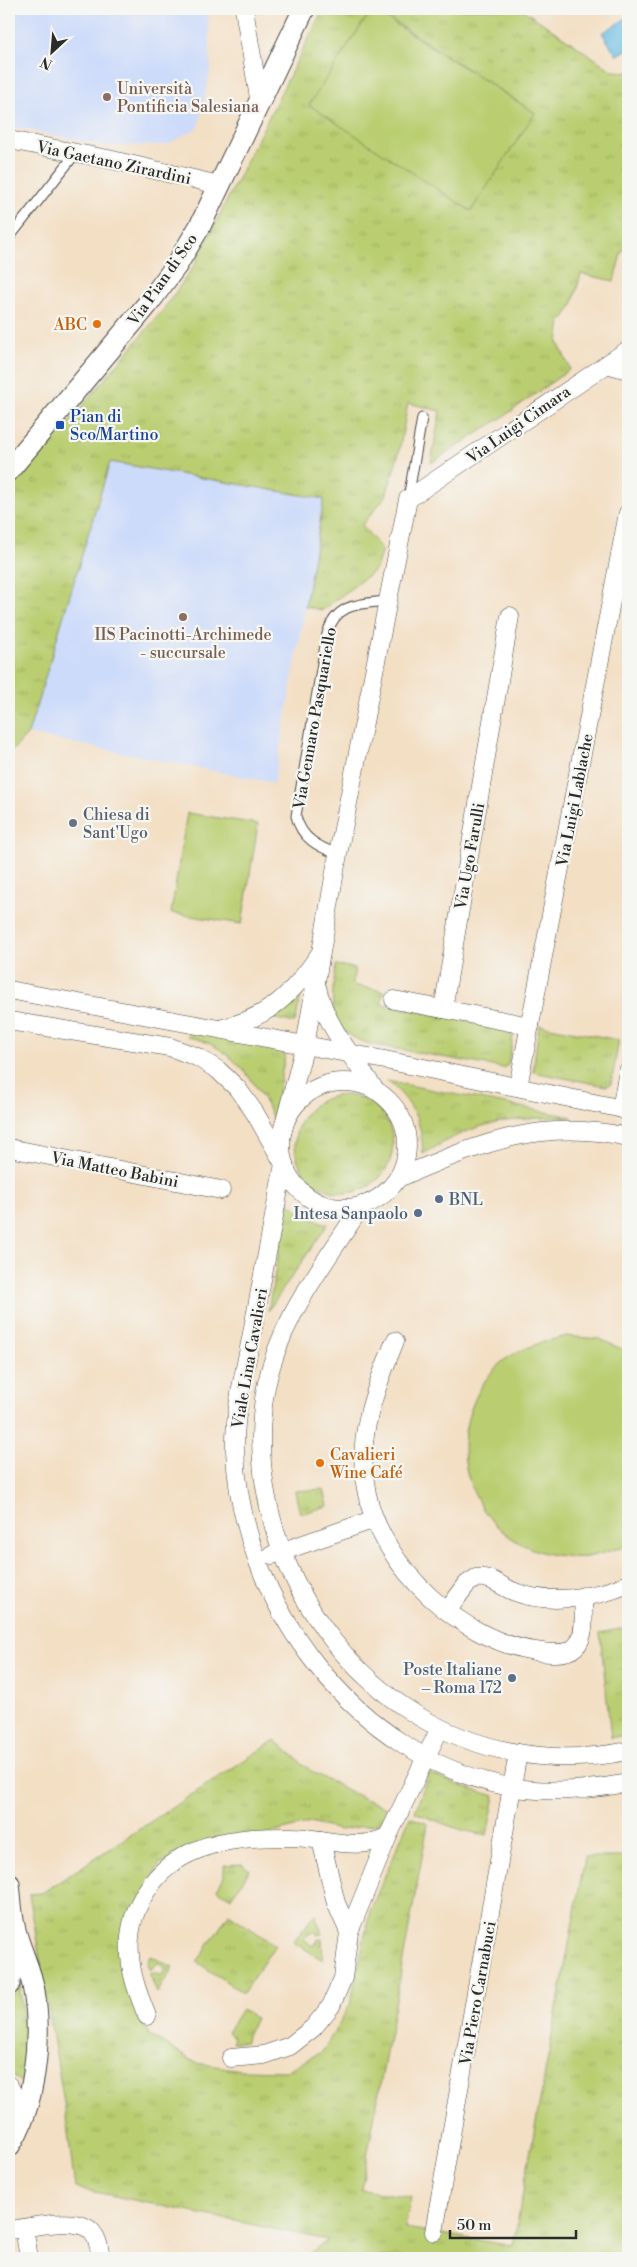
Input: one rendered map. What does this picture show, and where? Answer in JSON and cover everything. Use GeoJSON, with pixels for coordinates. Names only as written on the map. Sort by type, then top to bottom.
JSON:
{"type":"FeatureCollection","features":[{"type":"Feature","properties":{"kind":"street"},"geometry":{"type":"LineString","coordinates":[[244,9],[259,98]]}},
{"type":"Feature","properties":{"kind":"street","name":"Via Pian di Sco"},"geometry":{"type":"LineString","coordinates":[[9,470],[157,292],[192,239],[304,9]]}},
{"type":"Feature","properties":{"kind":"street","name":"Via Gaetano Zirardini"},"geometry":{"type":"LineString","coordinates":[[9,140],[76,152],[219,185]]}},
{"type":"Feature","properties":{"kind":"street","name":"Via Luigi Cimara"},"geometry":{"type":"LineString","coordinates":[[408,499],[628,350]]}},
{"type":"Feature","properties":{"kind":"street"},"geometry":{"type":"LineString","coordinates":[[607,364],[628,370]]}},
{"type":"Feature","properties":{"kind":"street"},"geometry":{"type":"LineString","coordinates":[[284,1164],[281,1148],[282,1133],[305,1045],[338,854],[408,499]]}},
{"type":"Feature","properties":{"kind":"street","name":"Via Luigi Lablache"},"geometry":{"type":"LineString","coordinates":[[518,1087],[628,513]]}},
{"type":"Feature","properties":{"kind":"street","name":"Via Ugo Farulli"},"geometry":{"type":"LineString","coordinates":[[444,1009],[510,616]]}},
{"type":"Feature","properties":{"kind":"street"},"geometry":{"type":"LineString","coordinates":[[218,1029],[252,1019],[278,1004],[308,972],[320,952]]}},
{"type":"Feature","properties":{"kind":"street"},"geometry":{"type":"LineString","coordinates":[[9,1020],[170,1047],[197,1057],[218,1070],[237,1088],[255,1113],[296,1185],[315,1200],[338,1208],[362,1205],[383,1195],[398,1178],[407,1154],[405,1129],[394,1107],[375,1090],[327,1015],[316,982]]}},
{"type":"Feature","properties":{"kind":"street"},"geometry":{"type":"LineString","coordinates":[[9,990],[305,1045],[625,1110],[628,1071]]}},
{"type":"Feature","properties":{"kind":"street"},"geometry":{"type":"LineString","coordinates":[[394,1000],[530,1026]]}},
{"type":"Feature","properties":{"kind":"street"},"geometry":{"type":"LineString","coordinates":[[282,1133],[291,1111],[307,1093],[329,1084],[353,1082],[375,1090]]}},
{"type":"Feature","properties":{"kind":"street"},"geometry":{"type":"LineString","coordinates":[[398,1178],[479,1145],[517,1134],[585,1131],[628,1136]]}},
{"type":"Feature","properties":{"kind":"street","name":"Via Matteo Babini"},"geometry":{"type":"LineString","coordinates":[[9,1148],[221,1190]]}},
{"type":"Feature","properties":{"kind":"street","name":"Viale Lina Cavalieri"},"geometry":{"type":"LineString","coordinates":[[284,1164],[236,1426],[237,1477],[248,1531],[257,1559],[282,1616],[302,1648],[343,1693],[371,1719],[425,1756],[463,1773],[511,1787],[575,1789],[628,1783]]}},
{"type":"Feature","properties":{"kind":"street","name":"Viale Lina Cavalieri"},"geometry":{"type":"LineString","coordinates":[[362,1205],[298,1302],[278,1343],[266,1387],[261,1434],[262,1464],[269,1508],[282,1551],[298,1587],[314,1616],[347,1658],[386,1694],[440,1728],[480,1743],[518,1753],[566,1758],[628,1751]]}},
{"type":"Feature","properties":{"kind":"street"},"geometry":{"type":"LineString","coordinates":[[395,1340],[371,1402],[364,1434],[363,1469],[367,1494],[375,1519],[405,1569],[423,1590],[447,1611],[471,1628],[498,1642],[528,1650],[558,1652],[571,1650],[578,1644],[582,1630],[583,1596]]}},
{"type":"Feature","properties":{"kind":"street"},"geometry":{"type":"LineString","coordinates":[[257,1559],[375,1519]]}},
{"type":"Feature","properties":{"kind":"street"},"geometry":{"type":"LineString","coordinates":[[447,1611],[467,1584],[476,1578],[487,1578],[514,1592],[534,1597],[583,1596],[604,1592],[628,1584]]}},
{"type":"Feature","properties":{"kind":"street"},"geometry":{"type":"LineString","coordinates":[[231,2058],[264,2055],[280,2051],[295,2043],[313,2028],[331,2006],[340,1987],[349,1932],[388,1836],[440,1728]]}},
{"type":"Feature","properties":{"kind":"street","name":"Via Piero Carnabuci"},"geometry":{"type":"LineString","coordinates":[[434,2232],[518,1753]]}},
{"type":"Feature","properties":{"kind":"street"},"geometry":{"type":"LineString","coordinates":[[147,2016],[135,1984],[129,1949],[138,1907],[145,1892],[161,1871],[188,1853],[210,1845],[278,1838],[360,1844],[377,1841],[388,1836]]}},
{"type":"Feature","properties":{"kind":"street"},"geometry":{"type":"LineString","coordinates":[[321,1840],[334,1896],[349,1932]]}},
{"type":"Feature","properties":{"kind":"street"},"geometry":{"type":"LineString","coordinates":[[9,1884],[15,1930],[31,1976],[37,2023],[37,2041],[32,2082],[27,2104],[13,2139]]}},
{"type":"Feature","properties":{"kind":"street"},"geometry":{"type":"LineString","coordinates":[[9,1984],[15,1930]]}},
{"type":"Feature","properties":{"kind":"street"},"geometry":{"type":"LineString","coordinates":[[9,2086],[19,2104],[13,2139]]}},
{"type":"Feature","properties":{"kind":"street"},"geometry":{"type":"LineString","coordinates":[[29,2258],[16,2229],[66,2223],[81,2224],[94,2233],[98,2241],[101,2258]]}},
{"type":"Feature","properties":{"kind":"lane"},"geometry":{"type":"LineString","coordinates":[[9,238],[76,152]]}},
{"type":"Feature","properties":{"kind":"lane"},"geometry":{"type":"LineString","coordinates":[[408,499],[422,418]]}},
{"type":"Feature","properties":{"kind":"lane","name":"Via Gennaro Pasquariello"},"geometry":{"type":"LineString","coordinates":[[338,854],[320,847],[307,838],[300,828],[296,816],[326,634],[332,619],[341,610],[387,601]]}},
{"type":"Feature","properties":{"kind":"shaded area","name":"Università Pontificia Salesiana"},"geometry":{"type":"Polygon","coordinates":[[[9,9],[208,9],[211,68],[198,128],[166,145],[107,146],[9,126],[9,9]]]}},
{"type":"Feature","properties":{"kind":"shaded area","name":"IIS Pacinotti-Archimede - succursale"},"geometry":{"type":"Polygon","coordinates":[[[110,462],[324,499],[274,783],[28,734],[110,462]]]}},
{"type":"Feature","properties":{"kind":"green space"},"geometry":{"type":"Polygon","coordinates":[[[323,9],[372,9],[310,105],[535,113],[375,9],[522,9],[613,71],[628,72],[628,251],[622,250],[614,281],[581,274],[572,306],[561,322],[558,342],[570,369],[506,415],[431,463],[440,411],[408,403],[399,452],[386,496],[362,525],[382,550],[376,569],[323,610],[305,607],[324,499],[110,462],[28,734],[9,754],[9,493],[163,310],[194,266],[323,9]]]}},
{"type":"Feature","properties":{"kind":"green space"},"geometry":{"type":"Polygon","coordinates":[[[372,9],[535,113],[471,211],[309,105],[372,9]]]}},
{"type":"Feature","properties":{"kind":"green space"},"geometry":{"type":"Polygon","coordinates":[[[187,813],[258,824],[242,924],[171,913],[187,813]]]}},
{"type":"Feature","properties":{"kind":"green space"},"geometry":{"type":"Polygon","coordinates":[[[336,965],[355,968],[352,985],[384,991],[381,1004],[514,1030],[508,1065],[503,1068],[370,1044],[355,1038],[338,1023],[334,1014],[333,991],[336,965]]]}},
{"type":"Feature","properties":{"kind":"green space"},"geometry":{"type":"Polygon","coordinates":[[[303,986],[295,1023],[267,1017],[303,986]]]}},
{"type":"Feature","properties":{"kind":"green space"},"geometry":{"type":"Polygon","coordinates":[[[539,1025],[619,1040],[611,1084],[606,1086],[533,1072],[539,1025]]]}},
{"type":"Feature","properties":{"kind":"green space"},"geometry":{"type":"Polygon","coordinates":[[[189,1031],[286,1050],[273,1119],[260,1092],[241,1067],[217,1047],[188,1037],[189,1031]]]}},
{"type":"Feature","properties":{"kind":"green space"},"geometry":{"type":"Polygon","coordinates":[[[387,1081],[572,1117],[525,1119],[490,1124],[464,1132],[423,1154],[420,1131],[414,1113],[403,1096],[387,1081]]]}},
{"type":"Feature","properties":{"kind":"green space"},"geometry":{"type":"Polygon","coordinates":[[[344,1095],[363,1099],[379,1109],[389,1125],[393,1144],[389,1163],[379,1179],[363,1189],[344,1193],[325,1189],[309,1179],[299,1163],[295,1144],[299,1125],[309,1109],[325,1099],[344,1095]]]}},
{"type":"Feature","properties":{"kind":"green space"},"geometry":{"type":"Polygon","coordinates":[[[288,1201],[306,1216],[328,1224],[268,1311],[288,1201]]]}},
{"type":"Feature","properties":{"kind":"green space"},"geometry":{"type":"Polygon","coordinates":[[[566,1336],[600,1339],[628,1352],[628,1543],[623,1547],[584,1557],[564,1556],[537,1551],[514,1540],[495,1524],[479,1504],[469,1481],[464,1456],[466,1430],[473,1404],[481,1387],[493,1370],[518,1352],[566,1336]]]}},
{"type":"Feature","properties":{"kind":"green space"},"geometry":{"type":"Polygon","coordinates":[[[324,1489],[328,1506],[300,1514],[295,1491],[324,1489]]]}},
{"type":"Feature","properties":{"kind":"green space"},"geometry":{"type":"Polygon","coordinates":[[[628,1627],[628,1734],[611,1738],[600,1633],[628,1627]]]}},
{"type":"Feature","properties":{"kind":"green space"},"geometry":{"type":"Polygon","coordinates":[[[275,1740],[311,1771],[365,1799],[391,1809],[377,1824],[340,1830],[310,1823],[160,1863],[122,1942],[125,1982],[149,2035],[196,2063],[241,2070],[286,2071],[323,2051],[350,2005],[370,1911],[410,1817],[428,1824],[361,2190],[411,2197],[405,2228],[513,2246],[585,1857],[628,1857],[628,2258],[304,2258],[327,2240],[75,2188],[65,2109],[29,1894],[42,1893],[275,1740]]]}},
{"type":"Feature","properties":{"kind":"green space"},"geometry":{"type":"Polygon","coordinates":[[[429,1773],[463,1787],[495,1796],[487,1835],[459,1829],[415,1812],[429,1773]]]}},
{"type":"Feature","properties":{"kind":"green space"},"geometry":{"type":"Polygon","coordinates":[[[242,1864],[250,1870],[231,1898],[217,1889],[224,1877],[224,1865],[242,1864]]]}},
{"type":"Feature","properties":{"kind":"green space"},"geometry":{"type":"Polygon","coordinates":[[[229,1914],[275,1945],[243,1993],[197,1962],[229,1914]]]}},
{"type":"Feature","properties":{"kind":"green space"},"geometry":{"type":"Polygon","coordinates":[[[315,1914],[322,1934],[317,1935],[316,1932],[312,1931],[304,1939],[312,1946],[318,1939],[322,1939],[323,1960],[293,1942],[315,1914]]]}},
{"type":"Feature","properties":{"kind":"green space"},"geometry":{"type":"Polygon","coordinates":[[[150,1956],[173,1967],[157,1993],[149,1974],[154,1973],[161,1976],[166,1968],[158,1963],[150,1970],[147,1964],[150,1956]]]}},
{"type":"Feature","properties":{"kind":"green space"},"geometry":{"type":"Polygon","coordinates":[[[18,1968],[26,2047],[22,2083],[9,2071],[9,2006],[18,1968]]]}},
{"type":"Feature","properties":{"kind":"green space"},"geometry":{"type":"Polygon","coordinates":[[[242,2009],[255,2018],[247,2035],[246,2042],[232,2042],[234,2037],[227,2032],[242,2009]]]}},
{"type":"Feature","properties":{"kind":"water"},"geometry":{"type":"Polygon","coordinates":[[[628,17],[628,49],[617,56],[602,33],[628,17]]]}},
{"type":"Feature","properties":{"kind":"place","name":"Università Pontificia Salesiana"},"geometry":{"type":"Point","coordinates":[107,97]}},
{"type":"Feature","properties":{"kind":"place","name":"ABC"},"geometry":{"type":"Point","coordinates":[97,324]}},
{"type":"Feature","properties":{"kind":"place","name":"Pian di Sco/Martino"},"geometry":{"type":"Point","coordinates":[60,425]}},
{"type":"Feature","properties":{"kind":"place","name":"IIS Pacinotti-Archimede - succursale"},"geometry":{"type":"Point","coordinates":[183,617]}},
{"type":"Feature","properties":{"kind":"place","name":"Chiesa di Sant'Ugo"},"geometry":{"type":"Point","coordinates":[73,823]}},
{"type":"Feature","properties":{"kind":"place","name":"BNL"},"geometry":{"type":"Point","coordinates":[439,1199]}},
{"type":"Feature","properties":{"kind":"place","name":"Intesa Sanpaolo"},"geometry":{"type":"Point","coordinates":[418,1213]}},
{"type":"Feature","properties":{"kind":"place","name":"Cavalieri Wine Café"},"geometry":{"type":"Point","coordinates":[320,1463]}},
{"type":"Feature","properties":{"kind":"place","name":"Poste Italiane – Roma 172"},"geometry":{"type":"Point","coordinates":[512,1678]}}]}
